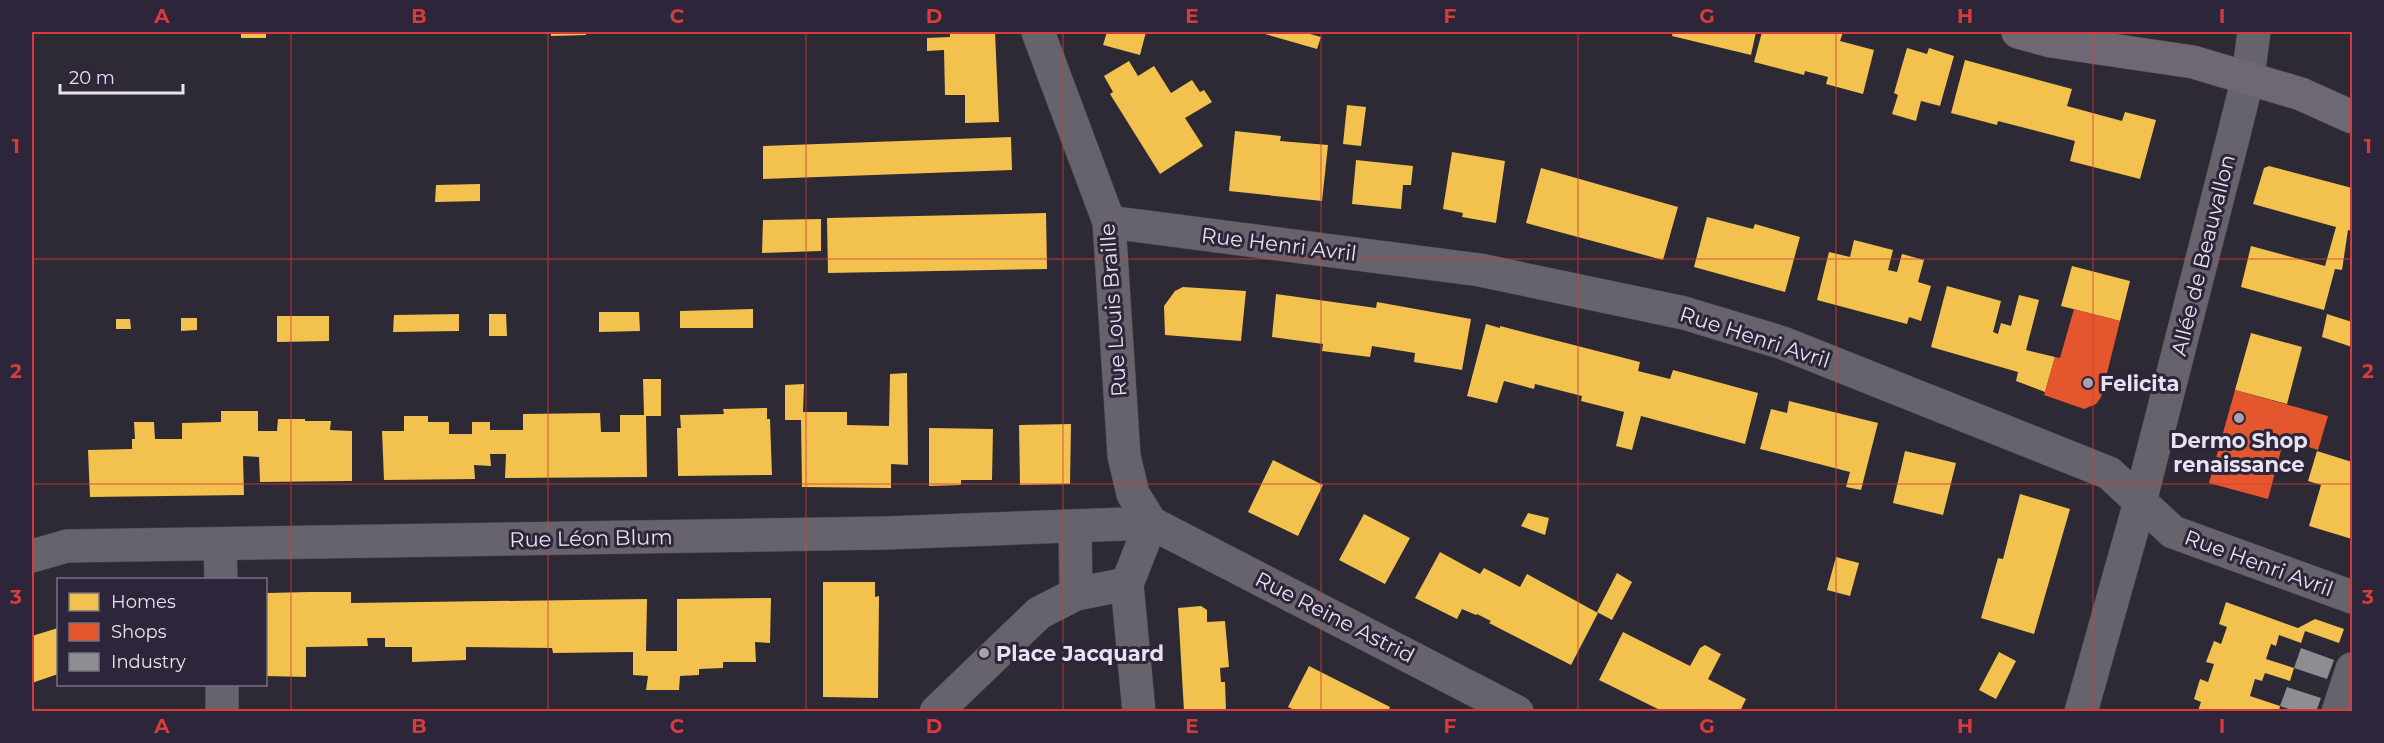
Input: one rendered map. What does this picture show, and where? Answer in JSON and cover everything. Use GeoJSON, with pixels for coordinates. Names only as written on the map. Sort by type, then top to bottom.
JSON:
{"type":"FeatureCollection","features":[{"type":"Feature","properties":{"kind":"main road"},"geometry":{"type":"LineString","coordinates":[[2018,32],[2051,41],[2193,62],[2301,94],[2352,117]]}},
{"type":"Feature","properties":{"kind":"street","name":"Rue Louis Braille"},"geometry":{"type":"LineString","coordinates":[[1038,32],[1108,222],[1124,456],[1132,494],[1151,523]]}},
{"type":"Feature","properties":{"kind":"street","name":"Allée de Beauvallon"},"geometry":{"type":"LineString","coordinates":[[2081,711],[2140,502],[2248,77],[2254,32]]}},
{"type":"Feature","properties":{"kind":"street","name":"Rue Henri Avril"},"geometry":{"type":"LineString","coordinates":[[1108,222],[1480,270],[1684,313],[1783,343],[2109,473],[2173,532],[2352,597]]}},
{"type":"Feature","properties":{"kind":"street","name":"Rue Léon Blum"},"geometry":{"type":"LineString","coordinates":[[32,556],[67,546],[886,532],[1151,523]]}},
{"type":"Feature","properties":{"kind":"street"},"geometry":{"type":"LineString","coordinates":[[1139,711],[1127,584],[1151,523]]}},
{"type":"Feature","properties":{"kind":"street","name":"Rue Reine Astrid"},"geometry":{"type":"LineString","coordinates":[[1151,523],[1517,711]]}},
{"type":"Feature","properties":{"kind":"street"},"geometry":{"type":"LineString","coordinates":[[1075,526],[1076,594]]}},
{"type":"Feature","properties":{"kind":"street"},"geometry":{"type":"LineString","coordinates":[[220,544],[221,578]]}},
{"type":"Feature","properties":{"kind":"street"},"geometry":{"type":"LineString","coordinates":[[936,711],[1039,613],[1076,594],[1127,584]]}},
{"type":"Feature","properties":{"kind":"street"},"geometry":{"type":"LineString","coordinates":[[2338,711],[2352,669]]}},
{"type":"Feature","properties":{"kind":"street"},"geometry":{"type":"LineString","coordinates":[[222,686],[222,711]]}},
{"type":"Feature","properties":{"kind":"building: Homes"},"geometry":{"type":"Polygon","coordinates":[[[241,32],[266,32],[266,38],[241,38],[241,32]]]}},
{"type":"Feature","properties":{"kind":"building: Homes"},"geometry":{"type":"Polygon","coordinates":[[[551,32],[586,32],[586,35],[551,36],[551,32]]]}},
{"type":"Feature","properties":{"kind":"building: Homes"},"geometry":{"type":"Polygon","coordinates":[[[950,32],[995,32],[999,122],[965,123],[965,95],[945,95],[944,50],[927,51],[927,38],[950,37],[950,32]]]}},
{"type":"Feature","properties":{"kind":"building: Homes"},"geometry":{"type":"Polygon","coordinates":[[[1107,32],[1146,32],[1140,55],[1103,45],[1107,32]]]}},
{"type":"Feature","properties":{"kind":"building: Homes"},"geometry":{"type":"Polygon","coordinates":[[[1258,32],[1303,32],[1321,37],[1317,49],[1258,32]]]}},
{"type":"Feature","properties":{"kind":"building: Homes"},"geometry":{"type":"Polygon","coordinates":[[[1673,32],[1756,32],[1751,55],[1672,36],[1673,32]]]}},
{"type":"Feature","properties":{"kind":"building: Homes"},"geometry":{"type":"Polygon","coordinates":[[[1762,32],[1843,32],[1840,41],[1874,50],[1863,94],[1826,84],[1828,77],[1805,71],[1804,75],[1754,62],[1762,32]]]}},
{"type":"Feature","properties":{"kind":"building: Homes"},"geometry":{"type":"Polygon","coordinates":[[[1907,48],[1927,54],[1929,48],[1954,56],[1940,106],[1921,101],[1916,121],[1892,114],[1898,95],[1894,93],[1907,48]]]}},
{"type":"Feature","properties":{"kind":"building: Homes"},"geometry":{"type":"Polygon","coordinates":[[[1965,60],[2072,89],[2067,106],[2122,121],[2125,112],[2156,120],[2140,179],[2070,161],[2075,141],[1998,121],[1997,125],[1951,113],[1965,60]]]}},
{"type":"Feature","properties":{"kind":"building: Homes"},"geometry":{"type":"Polygon","coordinates":[[[1129,61],[1138,76],[1154,66],[1171,93],[1192,80],[1200,92],[1204,90],[1212,102],[1185,118],[1203,146],[1160,174],[1110,94],[1113,92],[1104,76],[1129,61]]]}},
{"type":"Feature","properties":{"kind":"building: Homes"},"geometry":{"type":"Polygon","coordinates":[[[1347,105],[1366,107],[1361,146],[1343,144],[1347,105]]]}},
{"type":"Feature","properties":{"kind":"building: Homes"},"geometry":{"type":"Polygon","coordinates":[[[1235,131],[1281,136],[1280,141],[1328,145],[1322,201],[1229,191],[1235,131]]]}},
{"type":"Feature","properties":{"kind":"building: Homes"},"geometry":{"type":"Polygon","coordinates":[[[1011,137],[1012,170],[763,179],[763,146],[1011,137]]]}},
{"type":"Feature","properties":{"kind":"building: Homes"},"geometry":{"type":"Polygon","coordinates":[[[1452,152],[1505,161],[1496,223],[1462,217],[1463,213],[1443,209],[1452,152]]]}},
{"type":"Feature","properties":{"kind":"building: Homes"},"geometry":{"type":"Polygon","coordinates":[[[1356,160],[1413,166],[1411,185],[1403,185],[1401,209],[1352,204],[1356,160]]]}},
{"type":"Feature","properties":{"kind":"building: Homes"},"geometry":{"type":"Polygon","coordinates":[[[2269,166],[2352,188],[2352,231],[2348,230],[2342,270],[2335,269],[2324,310],[2241,287],[2251,246],[2325,266],[2336,227],[2253,204],[2264,168],[2269,166]]]}},
{"type":"Feature","properties":{"kind":"building: Homes"},"geometry":{"type":"Polygon","coordinates":[[[1541,168],[1678,207],[1663,260],[1526,223],[1541,168]]]}},
{"type":"Feature","properties":{"kind":"building: Homes"},"geometry":{"type":"Polygon","coordinates":[[[480,184],[480,201],[435,202],[436,185],[480,184]]]}},
{"type":"Feature","properties":{"kind":"building: Homes"},"geometry":{"type":"Polygon","coordinates":[[[1046,213],[1047,269],[828,273],[827,218],[1046,213]]]}},
{"type":"Feature","properties":{"kind":"building: Homes"},"geometry":{"type":"Polygon","coordinates":[[[1707,217],[1753,229],[1755,224],[1800,237],[1785,292],[1694,267],[1707,217]]]}},
{"type":"Feature","properties":{"kind":"building: Homes"},"geometry":{"type":"Polygon","coordinates":[[[821,219],[821,251],[762,253],[763,220],[821,219]]]}},
{"type":"Feature","properties":{"kind":"building: Homes"},"geometry":{"type":"Polygon","coordinates":[[[1854,240],[1893,250],[1888,270],[1897,272],[1902,254],[1924,260],[1918,282],[1931,286],[1921,321],[1909,317],[1907,324],[1817,300],[1829,252],[1850,257],[1854,240]]]}},
{"type":"Feature","properties":{"kind":"building: Homes"},"geometry":{"type":"Polygon","coordinates":[[[2072,266],[2130,281],[2120,321],[2061,306],[2072,266]]]}},
{"type":"Feature","properties":{"kind":"building: Homes"},"geometry":{"type":"Polygon","coordinates":[[[1947,286],[2001,301],[1993,332],[1998,334],[2001,323],[2011,326],[2019,295],[2039,300],[2026,350],[2055,357],[2045,392],[2016,381],[2018,372],[1931,347],[1947,286]]]}},
{"type":"Feature","properties":{"kind":"building: Homes"},"geometry":{"type":"Polygon","coordinates":[[[1183,287],[1246,291],[1241,341],[1165,335],[1164,306],[1175,291],[1183,287]]]}},
{"type":"Feature","properties":{"kind":"building: Homes"},"geometry":{"type":"Polygon","coordinates":[[[1276,294],[1376,308],[1377,302],[1471,319],[1462,370],[1414,362],[1415,353],[1372,346],[1370,357],[1322,351],[1323,344],[1272,337],[1276,294]]]}},
{"type":"Feature","properties":{"kind":"building: Homes"},"geometry":{"type":"Polygon","coordinates":[[[753,309],[753,328],[680,328],[680,311],[753,309]]]}},
{"type":"Feature","properties":{"kind":"building: Homes"},"geometry":{"type":"Polygon","coordinates":[[[599,312],[639,312],[640,331],[599,332],[599,312]]]}},
{"type":"Feature","properties":{"kind":"building: Homes"},"geometry":{"type":"Polygon","coordinates":[[[459,314],[459,331],[393,332],[394,315],[459,314]]]}},
{"type":"Feature","properties":{"kind":"building: Homes"},"geometry":{"type":"Polygon","coordinates":[[[489,314],[506,314],[507,336],[489,336],[489,314]]]}},
{"type":"Feature","properties":{"kind":"building: Homes"},"geometry":{"type":"Polygon","coordinates":[[[2327,314],[2352,322],[2352,347],[2322,337],[2327,314]]]}},
{"type":"Feature","properties":{"kind":"building: Homes"},"geometry":{"type":"Polygon","coordinates":[[[277,316],[329,316],[329,341],[277,342],[277,316]]]}},
{"type":"Feature","properties":{"kind":"building: Homes"},"geometry":{"type":"Polygon","coordinates":[[[181,318],[197,318],[197,330],[181,331],[181,318]]]}},
{"type":"Feature","properties":{"kind":"building: Homes"},"geometry":{"type":"Polygon","coordinates":[[[116,319],[130,319],[131,329],[116,329],[116,319]]]}},
{"type":"Feature","properties":{"kind":"building: Homes"},"geometry":{"type":"Polygon","coordinates":[[[1486,324],[1640,362],[1638,371],[1670,379],[1673,370],[1758,393],[1745,444],[1641,416],[1632,450],[1616,446],[1624,412],[1581,401],[1582,396],[1535,384],[1534,389],[1504,381],[1497,403],[1467,396],[1486,324]]]}},
{"type":"Feature","properties":{"kind":"building: Homes"},"geometry":{"type":"Polygon","coordinates":[[[2251,333],[2302,347],[2287,404],[2235,390],[2251,333]]]}},
{"type":"Feature","properties":{"kind":"building: Homes"},"geometry":{"type":"Polygon","coordinates":[[[907,373],[908,465],[891,464],[891,488],[802,487],[801,420],[785,420],[785,385],[804,384],[803,412],[847,412],[847,425],[889,426],[890,374],[907,373]]]}},
{"type":"Feature","properties":{"kind":"building: Homes"},"geometry":{"type":"Polygon","coordinates":[[[643,379],[661,379],[661,416],[646,416],[647,477],[505,478],[506,454],[490,454],[491,466],[474,465],[475,479],[384,480],[382,431],[404,431],[404,416],[428,416],[428,422],[449,422],[449,434],[472,434],[472,422],[490,422],[490,430],[523,430],[523,414],[600,413],[601,432],[620,432],[620,415],[644,415],[643,379]]]}},
{"type":"Feature","properties":{"kind":"building: Homes"},"geometry":{"type":"Polygon","coordinates":[[[1789,401],[1878,423],[1861,490],[1846,487],[1850,472],[1760,449],[1771,409],[1787,413],[1789,401]]]}},
{"type":"Feature","properties":{"kind":"building: Homes"},"geometry":{"type":"Polygon","coordinates":[[[767,408],[767,419],[770,419],[772,475],[678,476],[677,428],[681,428],[680,415],[724,414],[723,409],[767,408]]]}},
{"type":"Feature","properties":{"kind":"building: Homes"},"geometry":{"type":"Polygon","coordinates":[[[221,411],[258,411],[258,431],[277,431],[278,419],[305,419],[305,421],[331,421],[330,430],[352,431],[352,481],[260,482],[259,457],[243,456],[244,495],[90,497],[88,450],[132,449],[132,439],[135,439],[134,422],[154,422],[155,439],[182,439],[182,423],[221,422],[221,411]]]}},
{"type":"Feature","properties":{"kind":"building: Homes"},"geometry":{"type":"Polygon","coordinates":[[[1071,424],[1070,484],[1020,485],[1019,425],[1071,424]]]}},
{"type":"Feature","properties":{"kind":"building: Homes"},"geometry":{"type":"Polygon","coordinates":[[[929,428],[993,429],[992,480],[961,480],[961,485],[929,486],[929,428]]]}},
{"type":"Feature","properties":{"kind":"building: Homes"},"geometry":{"type":"Polygon","coordinates":[[[1905,451],[1956,463],[1943,515],[1893,503],[1905,451]]]}},
{"type":"Feature","properties":{"kind":"building: Homes"},"geometry":{"type":"Polygon","coordinates":[[[2317,451],[2352,462],[2352,539],[2309,526],[2321,485],[2308,481],[2317,451]]]}},
{"type":"Feature","properties":{"kind":"building: Homes"},"geometry":{"type":"Polygon","coordinates":[[[1273,460],[1323,485],[1298,536],[1248,512],[1273,460]]]}},
{"type":"Feature","properties":{"kind":"building: Homes"},"geometry":{"type":"Polygon","coordinates":[[[2020,494],[2070,509],[2034,634],[1981,618],[1998,558],[2003,559],[2020,494]]]}},
{"type":"Feature","properties":{"kind":"building: Homes"},"geometry":{"type":"Polygon","coordinates":[[[1528,513],[1549,518],[1545,535],[1521,526],[1528,513]]]}},
{"type":"Feature","properties":{"kind":"building: Homes"},"geometry":{"type":"Polygon","coordinates":[[[1364,514],[1410,538],[1385,584],[1339,560],[1364,514]]]}},
{"type":"Feature","properties":{"kind":"building: Homes"},"geometry":{"type":"Polygon","coordinates":[[[1440,552],[1480,574],[1484,568],[1520,587],[1527,574],[1598,613],[1571,665],[1489,623],[1491,621],[1477,614],[1462,609],[1457,619],[1415,598],[1440,552]]]}},
{"type":"Feature","properties":{"kind":"building: Homes"},"geometry":{"type":"Polygon","coordinates":[[[1836,557],[1859,563],[1850,596],[1827,590],[1836,557]]]}},
{"type":"Feature","properties":{"kind":"building: Homes"},"geometry":{"type":"Polygon","coordinates":[[[1617,573],[1632,582],[1612,620],[1597,612],[1617,573]]]}},
{"type":"Feature","properties":{"kind":"building: Homes"},"geometry":{"type":"Polygon","coordinates":[[[823,582],[875,582],[875,597],[879,596],[878,698],[823,697],[823,582]]]}},
{"type":"Feature","properties":{"kind":"building: Homes"},"geometry":{"type":"Polygon","coordinates":[[[351,592],[351,603],[647,599],[646,651],[677,651],[677,599],[771,598],[770,643],[755,642],[756,662],[723,662],[723,668],[699,669],[699,675],[680,676],[679,690],[646,690],[648,676],[633,675],[633,652],[553,653],[552,648],[466,647],[466,660],[412,662],[412,647],[385,647],[385,638],[367,638],[368,646],[306,647],[306,677],[267,676],[267,593],[351,592]]]}},
{"type":"Feature","properties":{"kind":"building: Homes"},"geometry":{"type":"Polygon","coordinates":[[[2226,602],[2298,628],[2315,619],[2344,629],[2339,643],[2305,631],[2301,643],[2279,635],[2276,646],[2271,644],[2266,659],[2294,668],[2290,681],[2265,673],[2262,681],[2255,679],[2250,696],[2280,706],[2279,711],[2198,711],[2201,702],[2194,699],[2200,679],[2208,682],[2214,664],[2206,662],[2214,641],[2221,644],[2227,627],[2219,624],[2226,602]]]}},
{"type":"Feature","properties":{"kind":"building: Homes"},"geometry":{"type":"Polygon","coordinates":[[[1201,606],[1207,610],[1207,622],[1225,621],[1229,667],[1220,668],[1221,682],[1225,682],[1226,711],[1184,711],[1178,608],[1201,606]]]}},
{"type":"Feature","properties":{"kind":"building: Homes"},"geometry":{"type":"Polygon","coordinates":[[[57,628],[57,674],[32,683],[32,636],[57,628]]]}},
{"type":"Feature","properties":{"kind":"building: Homes"},"geometry":{"type":"Polygon","coordinates":[[[1623,632],[1690,666],[1700,648],[1705,645],[1721,654],[1708,679],[1746,699],[1740,711],[1662,711],[1599,680],[1623,632]]]}},
{"type":"Feature","properties":{"kind":"building: Homes"},"geometry":{"type":"Polygon","coordinates":[[[1999,652],[2016,661],[1996,699],[1979,690],[1999,652]]]}},
{"type":"Feature","properties":{"kind":"building: Homes"},"geometry":{"type":"Polygon","coordinates":[[[1309,666],[1390,707],[1388,711],[1297,711],[1288,707],[1309,666]]]}},
{"type":"Feature","properties":{"kind":"building: Shops"},"geometry":{"type":"Polygon","coordinates":[[[2074,309],[2120,321],[2101,397],[2096,404],[2084,409],[2044,395],[2055,357],[2060,358],[2074,309]]]}},
{"type":"Feature","properties":{"kind":"building: Shops"},"geometry":{"type":"Polygon","coordinates":[[[2235,390],[2328,416],[2318,450],[2284,439],[2268,499],[2209,483],[2235,390]]]}},
{"type":"Feature","properties":{"kind":"building: Industry"},"geometry":{"type":"Polygon","coordinates":[[[2301,648],[2334,660],[2327,679],[2294,668],[2301,648]]]}},
{"type":"Feature","properties":{"kind":"building: Industry"},"geometry":{"type":"Polygon","coordinates":[[[2287,687],[2321,698],[2316,712],[2298,712],[2280,706],[2287,687]]]}},
{"type":"Feature","properties":{"kind":"place","name":"Felicita"},"geometry":{"type":"Point","coordinates":[2088,383]}},
{"type":"Feature","properties":{"kind":"place","name":"Dermo Shop renaissance"},"geometry":{"type":"Point","coordinates":[2239,418]}},
{"type":"Feature","properties":{"kind":"place","name":"Place Jacquard"},"geometry":{"type":"Point","coordinates":[984,653]}}]}
